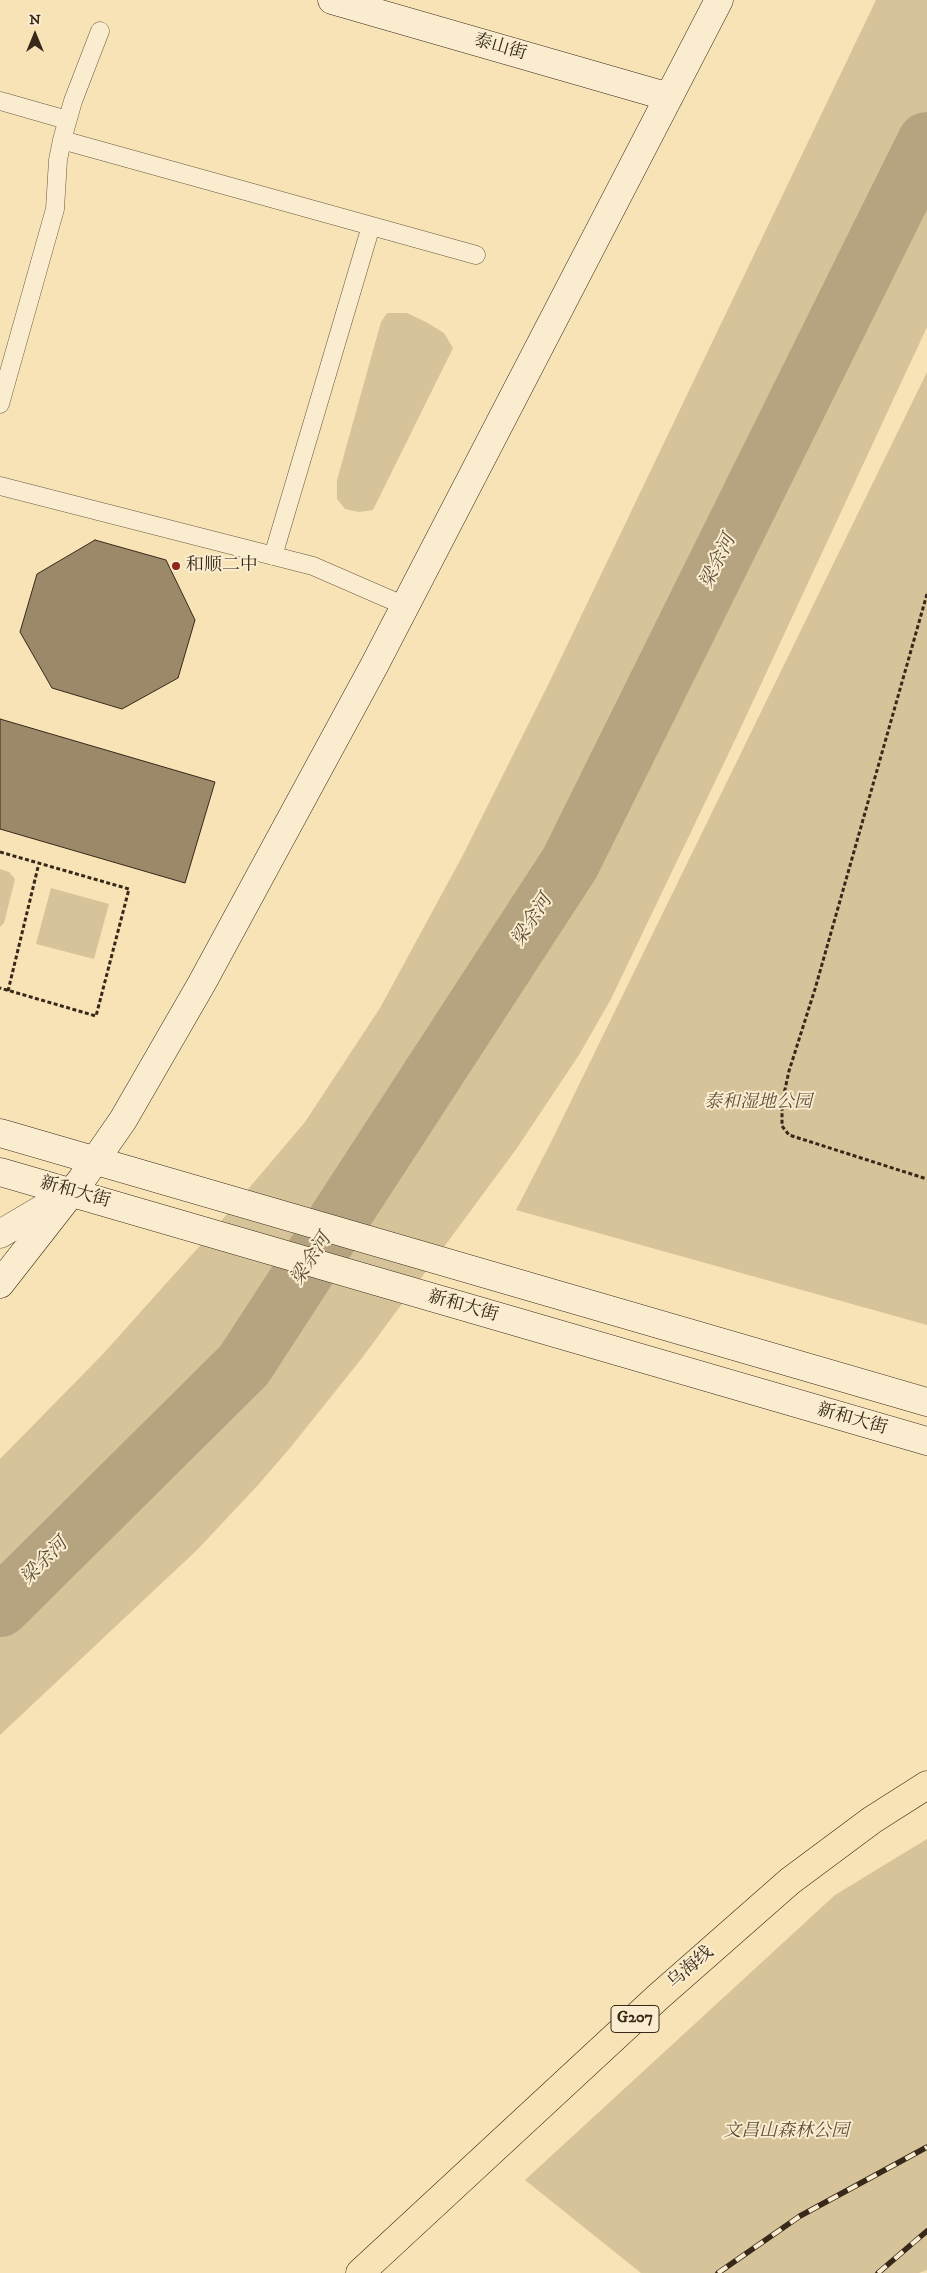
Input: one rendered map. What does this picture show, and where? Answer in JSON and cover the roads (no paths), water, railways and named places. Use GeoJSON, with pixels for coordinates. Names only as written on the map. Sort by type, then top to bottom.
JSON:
{"type":"FeatureCollection","features":[{"type":"Feature","properties":{"kind":"highway","name":"乌海线"},"geometry":{"type":"LineString","coordinates":[[360,2273],[658,1998],[790,1881],[872,1820],[927,1785]]}},
{"type":"Feature","properties":{"kind":"main road","name":"泰山街"},"geometry":{"type":"LineString","coordinates":[[332,0],[669,96]]}},
{"type":"Feature","properties":{"kind":"main road"},"geometry":{"type":"LineString","coordinates":[[0,1284],[71,1192],[144,1086],[202,983],[405,606],[719,0]]}},
{"type":"Feature","properties":{"kind":"main road","name":"新和大街"},"geometry":{"type":"LineString","coordinates":[[0,1133],[927,1402]]}},
{"type":"Feature","properties":{"kind":"main road","name":"新和大街"},"geometry":{"type":"LineString","coordinates":[[0,1172],[927,1441]]}},
{"type":"Feature","properties":{"kind":"main road"},"geometry":{"type":"LineString","coordinates":[[0,1234],[71,1192]]}},
{"type":"Feature","properties":{"kind":"lane"},"geometry":{"type":"LineString","coordinates":[[0,404],[55,209],[58,160],[62,140],[73,101],[100,32]]}},
{"type":"Feature","properties":{"kind":"lane"},"geometry":{"type":"LineString","coordinates":[[0,101],[68,120]]}},
{"type":"Feature","properties":{"kind":"lane"},"geometry":{"type":"LineString","coordinates":[[62,140],[476,255]]}},
{"type":"Feature","properties":{"kind":"lane"},"geometry":{"type":"LineString","coordinates":[[273,556],[371,226]]}},
{"type":"Feature","properties":{"kind":"lane"},"geometry":{"type":"LineString","coordinates":[[0,486],[314,566],[405,606]]}},
{"type":"Feature","properties":{"kind":"waterway","name":"梁余河"},"geometry":{"type":"LineString","coordinates":[[0,1607],[244,1365],[570,863],[927,142]]}},
{"type":"Feature","properties":{"kind":"railway"},"geometry":{"type":"LineString","coordinates":[[718,2273],[800,2216],[927,2147]]}},
{"type":"Feature","properties":{"kind":"railway"},"geometry":{"type":"LineString","coordinates":[[878,2273],[927,2231]]}},
{"type":"Feature","properties":{"kind":"place","name":"和顺二中"},"geometry":{"type":"Point","coordinates":[176,566]}},
{"type":"Feature","properties":{"kind":"park label","name":"泰和湿地公园"},"geometry":{"type":"Point","coordinates":[758,1103]}},
{"type":"Feature","properties":{"kind":"park label","name":"文昌山森林公园"},"geometry":{"type":"Point","coordinates":[786,2132]}}]}
